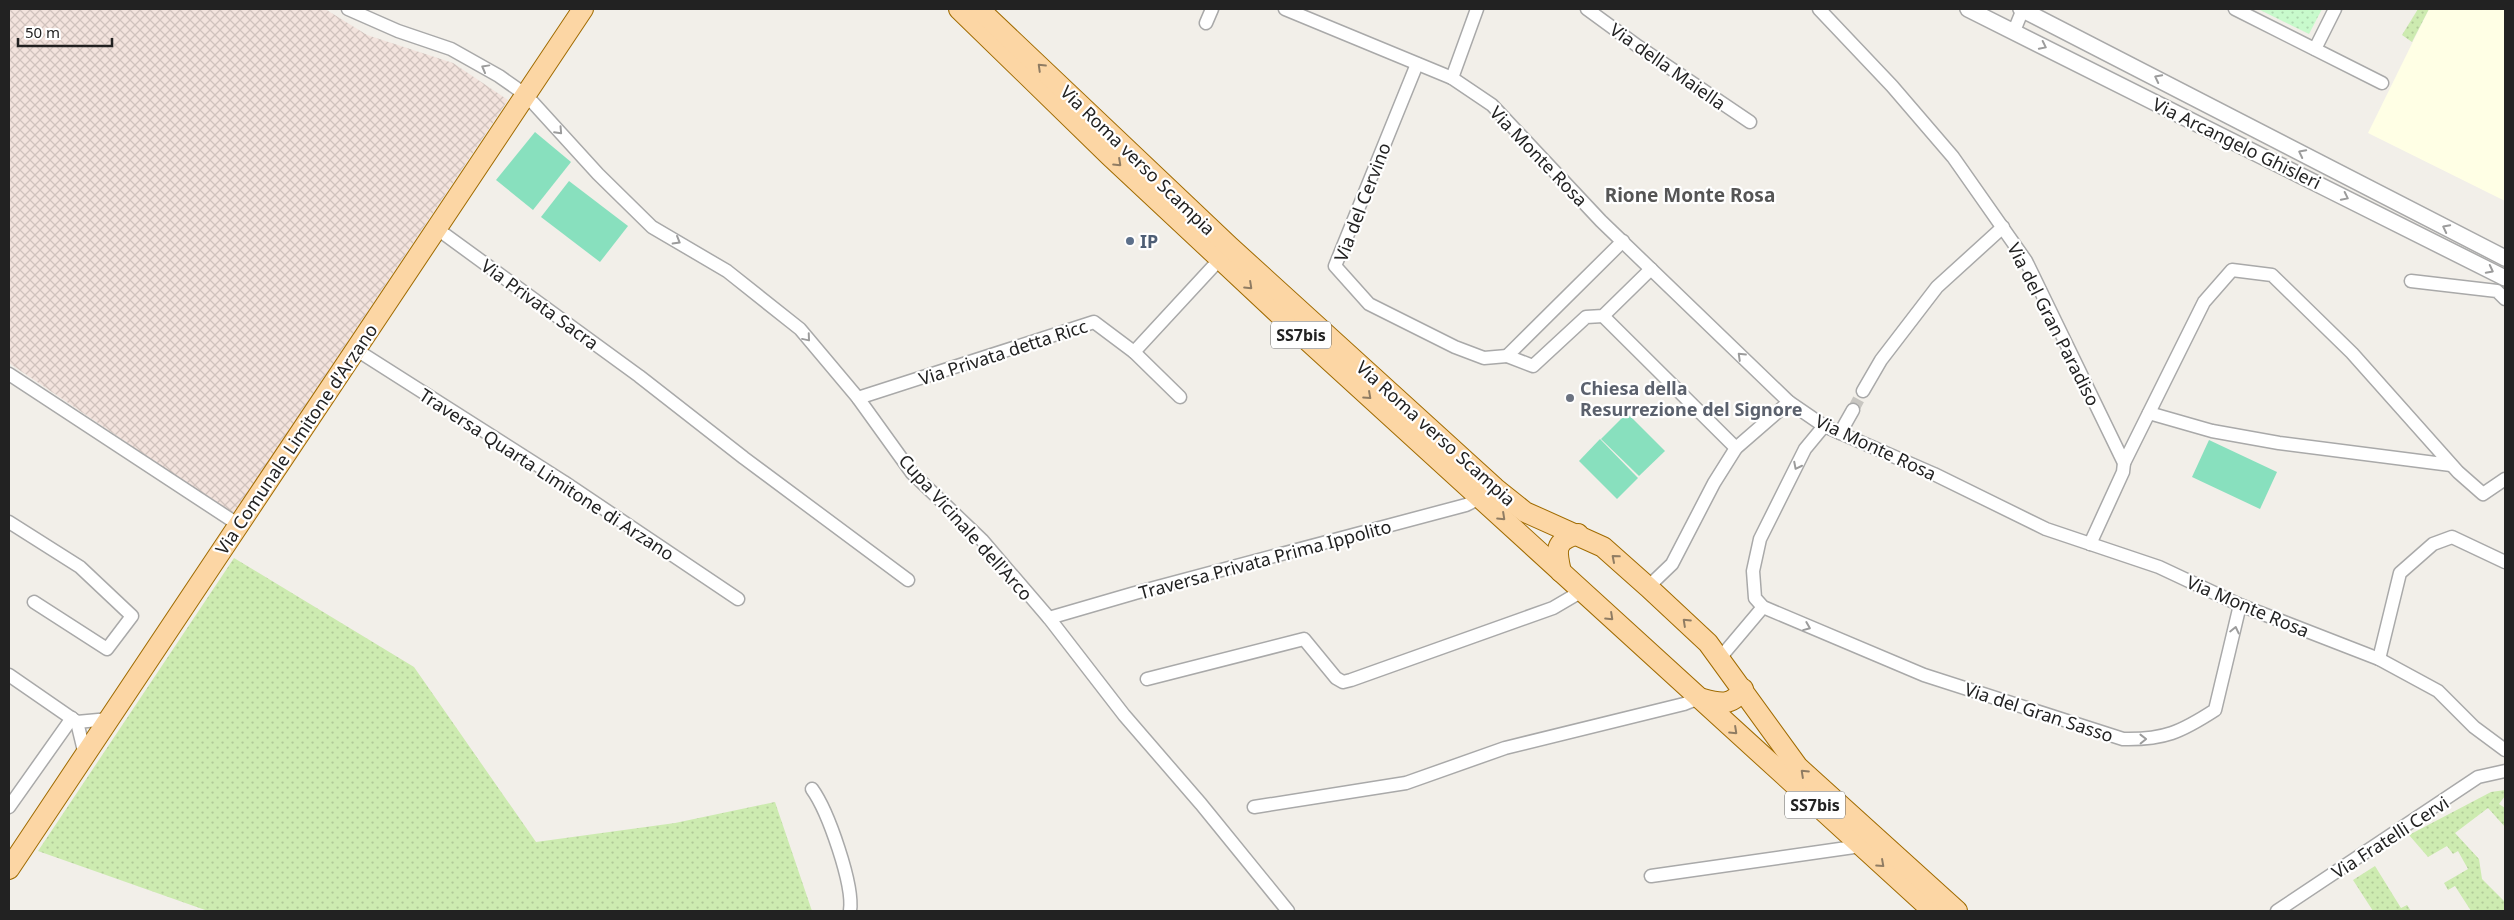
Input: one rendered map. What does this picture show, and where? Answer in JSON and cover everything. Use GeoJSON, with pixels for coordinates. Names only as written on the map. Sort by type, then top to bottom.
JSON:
{"type":"FeatureCollection","features":[{"type":"Feature","properties":{"kind":"main road","name":"Via Comunale Limitone d'Arzano"},"geometry":{"type":"LineString","coordinates":[[9,868],[583,9]]}},
{"type":"Feature","properties":{"kind":"main road","name":"Via Roma verso Scampia"},"geometry":{"type":"LineString","coordinates":[[959,9],[1045,92],[1222,254],[1480,498],[1933,911]]}},
{"type":"Feature","properties":{"kind":"main road","name":"Via Roma verso Scampia"},"geometry":{"type":"LineString","coordinates":[[979,9],[1222,254],[1525,512],[1578,534],[1603,547],[1648,587],[1708,643],[1798,767],[1956,911]]}},
{"type":"Feature","properties":{"kind":"main road"},"geometry":{"type":"LineString","coordinates":[[1561,572],[1557,556],[1558,546],[1565,538],[1578,534]]}},
{"type":"Feature","properties":{"kind":"main road"},"geometry":{"type":"LineString","coordinates":[[1699,698],[1721,704],[1731,703],[1738,698],[1743,689]]}},
{"type":"Feature","properties":{"kind":"street","name":"Cupa Vicinale dell'Arco"},"geometry":{"type":"LineString","coordinates":[[348,9],[398,31],[451,50],[499,76],[526,95],[598,174],[652,227],[727,271],[800,329],[858,398],[912,473],[982,540],[1049,618],[1124,715],[1201,804],[1288,911]]}},
{"type":"Feature","properties":{"kind":"street"},"geometry":{"type":"LineString","coordinates":[[1206,23],[1212,9]]}},
{"type":"Feature","properties":{"kind":"street","name":"Via Monte Rosa"},"geometry":{"type":"LineString","coordinates":[[1285,9],[1300,12],[1452,78],[1492,105],[1622,241],[1789,402],[1824,426],[1934,474],[2046,529],[2159,566],[2240,605],[2379,659],[2438,691],[2474,727],[2505,750]]}},
{"type":"Feature","properties":{"kind":"street"},"geometry":{"type":"LineString","coordinates":[[1452,78],[1477,9]]}},
{"type":"Feature","properties":{"kind":"street","name":"Via della Maiella"},"geometry":{"type":"LineString","coordinates":[[1587,9],[1639,47],[1750,122]]}},
{"type":"Feature","properties":{"kind":"street","name":"Via del Gran Paradiso"},"geometry":{"type":"LineString","coordinates":[[1819,9],[1892,86],[1953,157],[2026,261],[2124,463]]}},
{"type":"Feature","properties":{"kind":"street","name":"Via Arcangelo Ghisleri"},"geometry":{"type":"LineString","coordinates":[[1968,9],[2505,278]]}},
{"type":"Feature","properties":{"kind":"street"},"geometry":{"type":"LineString","coordinates":[[2014,32],[2022,9]]}},
{"type":"Feature","properties":{"kind":"street","name":"Via Arcangelo Ghisleri"},"geometry":{"type":"LineString","coordinates":[[2022,9],[2505,258]]}},
{"type":"Feature","properties":{"kind":"street"},"geometry":{"type":"LineString","coordinates":[[2234,9],[2382,83]]}},
{"type":"Feature","properties":{"kind":"street"},"geometry":{"type":"LineString","coordinates":[[2315,48],[2335,9]]}},
{"type":"Feature","properties":{"kind":"street","name":"Via del Cervino"},"geometry":{"type":"LineString","coordinates":[[1417,64],[1335,266],[1369,304],[1455,347],[1484,358],[1507,356]]}},
{"type":"Feature","properties":{"kind":"street","name":"Via Privata Sacra"},"geometry":{"type":"LineString","coordinates":[[436,228],[643,380],[908,580]]}},
{"type":"Feature","properties":{"kind":"street"},"geometry":{"type":"LineString","coordinates":[[1864,392],[1881,360],[1937,287],[2002,228]]}},
{"type":"Feature","properties":{"kind":"street"},"geometry":{"type":"LineString","coordinates":[[1622,241],[1507,356],[1533,366],[1586,317],[1603,316],[1651,269]]}},
{"type":"Feature","properties":{"kind":"street"},"geometry":{"type":"LineString","coordinates":[[1180,397],[1134,352],[1222,254]]}},
{"type":"Feature","properties":{"kind":"street"},"geometry":{"type":"LineString","coordinates":[[2090,544],[2123,472],[2124,463],[2204,302],[2232,270],[2272,274],[2352,353],[2451,465],[2483,494],[2505,478]]}},
{"type":"Feature","properties":{"kind":"street"},"geometry":{"type":"LineString","coordinates":[[2411,281],[2497,291],[2505,299]]}},
{"type":"Feature","properties":{"kind":"street"},"geometry":{"type":"LineString","coordinates":[[1603,316],[1736,448]]}},
{"type":"Feature","properties":{"kind":"street","name":"Via Privata detta Ricc"},"geometry":{"type":"LineString","coordinates":[[858,398],[1094,322],[1134,352]]}},
{"type":"Feature","properties":{"kind":"street","name":"Traversa Quarta Limitone di Arzano"},"geometry":{"type":"LineString","coordinates":[[356,349],[564,482],[738,599]]}},
{"type":"Feature","properties":{"kind":"street"},"geometry":{"type":"LineString","coordinates":[[10,379],[239,525]]}},
{"type":"Feature","properties":{"kind":"street"},"geometry":{"type":"LineString","coordinates":[[1648,587],[1672,564],[1714,483],[1736,448],[1789,402]]}},
{"type":"Feature","properties":{"kind":"street"},"geometry":{"type":"LineString","coordinates":[[1840,433],[1853,410]]}},
{"type":"Feature","properties":{"kind":"street"},"geometry":{"type":"LineString","coordinates":[[2149,413],[2212,431],[2241,436],[2451,465]]}},
{"type":"Feature","properties":{"kind":"street"},"geometry":{"type":"LineString","coordinates":[[1720,658],[1763,607],[1756,598],[1753,571],[1760,539],[1805,449],[1824,426]]}},
{"type":"Feature","properties":{"kind":"street","name":"Traversa Privata Prima Ippolito"},"geometry":{"type":"LineString","coordinates":[[1049,618],[1135,593],[1466,505],[1480,498]]}},
{"type":"Feature","properties":{"kind":"street"},"geometry":{"type":"LineString","coordinates":[[9,522],[80,567],[132,616],[107,649],[34,602]]}},
{"type":"Feature","properties":{"kind":"street"},"geometry":{"type":"LineString","coordinates":[[2379,659],[2400,573],[2433,544],[2452,536],[2505,562]]}},
{"type":"Feature","properties":{"kind":"street"},"geometry":{"type":"LineString","coordinates":[[1147,679],[1304,639],[1336,678],[1343,682],[1553,608],[1582,591]]}},
{"type":"Feature","properties":{"kind":"street","name":"Via del Gran Sasso"},"geometry":{"type":"LineString","coordinates":[[1763,607],[1924,675],[2123,739],[2148,740],[2171,735],[2215,710],[2240,605]]}},
{"type":"Feature","properties":{"kind":"street"},"geometry":{"type":"LineString","coordinates":[[9,675],[74,720],[109,719]]}},
{"type":"Feature","properties":{"kind":"street"},"geometry":{"type":"LineString","coordinates":[[1254,807],[1406,783],[1505,748],[1684,704],[1699,698]]}},
{"type":"Feature","properties":{"kind":"street"},"geometry":{"type":"LineString","coordinates":[[74,720],[85,755]]}},
{"type":"Feature","properties":{"kind":"street"},"geometry":{"type":"LineString","coordinates":[[9,807],[74,720]]}},
{"type":"Feature","properties":{"kind":"street","name":"Via Fratelli Cervi"},"geometry":{"type":"LineString","coordinates":[[2278,911],[2478,778],[2505,771]]}},
{"type":"Feature","properties":{"kind":"street"},"geometry":{"type":"LineString","coordinates":[[812,789],[826,814],[844,871],[852,903],[850,911]]}},
{"type":"Feature","properties":{"kind":"street"},"geometry":{"type":"LineString","coordinates":[[1652,876],[1861,846]]}},
{"type":"Feature","properties":{"kind":"shaded area"},"geometry":{"type":"Polygon","coordinates":[[[9,9],[325,9],[367,35],[453,63],[508,100],[233,514],[9,363],[9,9]]]}},
{"type":"Feature","properties":{"kind":"shaded area"},"geometry":{"type":"Polygon","coordinates":[[[2429,9],[2505,9],[2505,201],[2368,133],[2429,9]]]}},
{"type":"Feature","properties":{"kind":"green space"},"geometry":{"type":"Polygon","coordinates":[[[2258,9],[2322,9],[2309,34],[2258,9]]]}},
{"type":"Feature","properties":{"kind":"green space"},"geometry":{"type":"Polygon","coordinates":[[[2418,9],[2429,9],[2412,42],[2402,35],[2418,9]]]}},
{"type":"Feature","properties":{"kind":"green space"},"geometry":{"type":"Polygon","coordinates":[[[535,132],[571,162],[533,210],[496,180],[535,132]]]}},
{"type":"Feature","properties":{"kind":"green space"},"geometry":{"type":"Polygon","coordinates":[[[569,181],[628,226],[600,262],[541,217],[569,181]]]}},
{"type":"Feature","properties":{"kind":"green space"},"geometry":{"type":"Polygon","coordinates":[[[1627,413],[1665,451],[1639,476],[1601,439],[1627,413]]]}},
{"type":"Feature","properties":{"kind":"green space"},"geometry":{"type":"Polygon","coordinates":[[[1600,439],[1638,478],[1617,499],[1579,461],[1600,439]]]}},
{"type":"Feature","properties":{"kind":"green space"},"geometry":{"type":"Polygon","coordinates":[[[2209,440],[2277,472],[2260,509],[2192,477],[2209,440]]]}},
{"type":"Feature","properties":{"kind":"green space"},"geometry":{"type":"Polygon","coordinates":[[[234,558],[414,667],[536,842],[675,823],[775,802],[812,911],[208,911],[38,851],[234,558]]]}},
{"type":"Feature","properties":{"kind":"green space"},"geometry":{"type":"Polygon","coordinates":[[[2505,790],[2505,796],[2499,804],[2505,808],[2505,827],[2488,808],[2455,833],[2479,859],[2482,879],[2505,902],[2505,911],[2471,911],[2455,886],[2448,890],[2444,883],[2468,869],[2458,851],[2453,854],[2447,846],[2428,857],[2409,835],[2491,792],[2505,790]]]}},
{"type":"Feature","properties":{"kind":"green space"},"geometry":{"type":"Polygon","coordinates":[[[2375,866],[2401,908],[2407,905],[2411,911],[2373,911],[2353,880],[2375,866]]]}},
{"type":"Feature","properties":{"kind":"tunnel"},"geometry":{"type":"LineString","coordinates":[[1853,410],[1863,391]]}},
{"type":"Feature","properties":{"kind":"place","name":"IP"},"geometry":{"type":"Point","coordinates":[1130,241]}},
{"type":"Feature","properties":{"kind":"place","name":"Chiesa della Resurrezione del Signore"},"geometry":{"type":"Point","coordinates":[1570,398]}},
{"type":"Feature","properties":{"kind":"district","name":"Rione Monte Rosa"},"geometry":{"type":"Point","coordinates":[1690,195]}}]}
